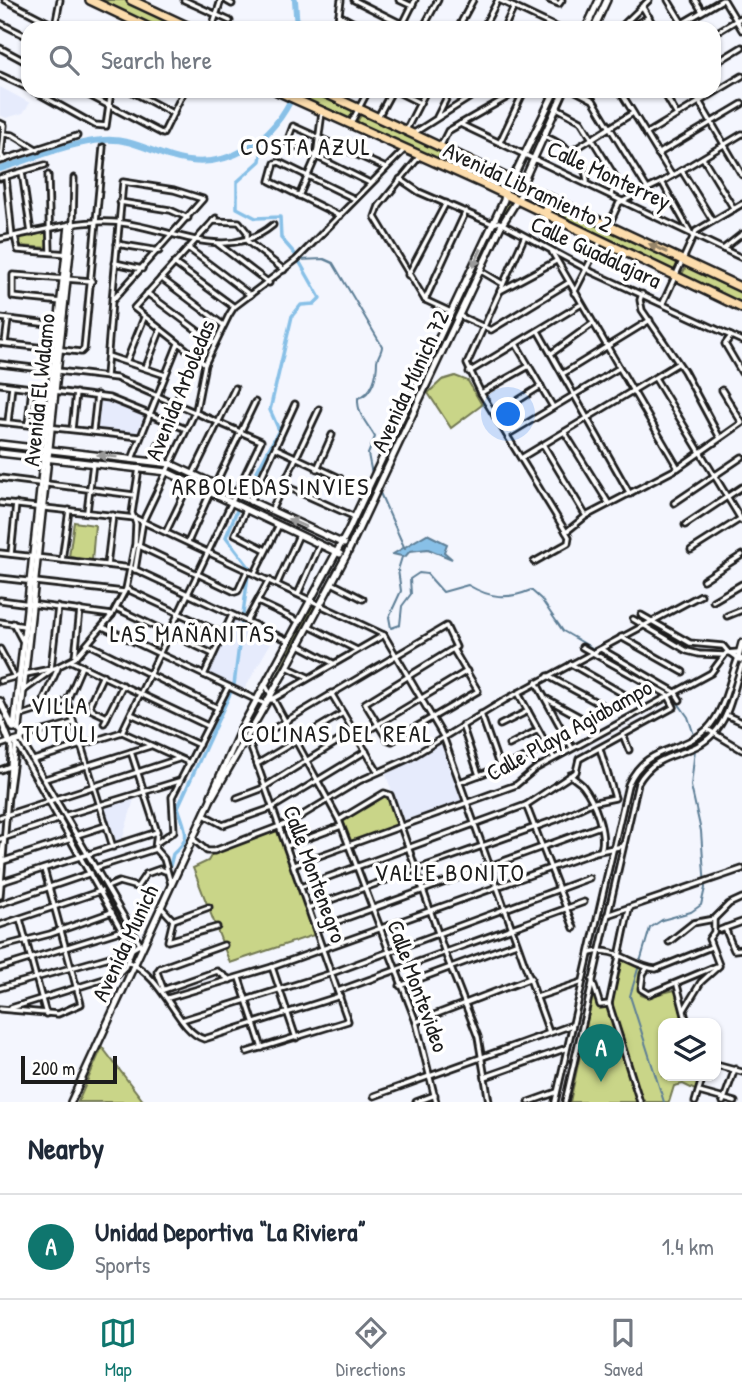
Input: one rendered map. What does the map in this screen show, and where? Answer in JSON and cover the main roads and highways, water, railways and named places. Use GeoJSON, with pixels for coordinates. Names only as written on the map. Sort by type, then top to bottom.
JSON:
{"type":"FeatureCollection","features":[{"type":"Feature","properties":{"kind":"main road"},"geometry":{"type":"LineString","coordinates":[[90,0],[128,21]]}},
{"type":"Feature","properties":{"kind":"main road"},"geometry":{"type":"LineString","coordinates":[[131,0],[176,21]]}},
{"type":"Feature","properties":{"kind":"main road"},"geometry":{"type":"LineString","coordinates":[[589,21],[598,0]]}},
{"type":"Feature","properties":{"kind":"main road"},"geometry":{"type":"LineString","coordinates":[[597,21],[607,0]]}},
{"type":"Feature","properties":{"kind":"main road","name":"Avenida Libramiento 2"},"geometry":{"type":"LineString","coordinates":[[292,98],[480,183],[742,308]]}},
{"type":"Feature","properties":{"kind":"main road","name":"Avenida Libramiento 2"},"geometry":{"type":"LineString","coordinates":[[336,98],[742,288]]}},
{"type":"Feature","properties":{"kind":"main road","name":"Avenida Múnich 72"},"geometry":{"type":"LineString","coordinates":[[211,799],[214,784],[241,729],[355,517],[505,196],[506,185],[512,180],[552,98]]}},
{"type":"Feature","properties":{"kind":"main road","name":"Avenida Múnich 72"},"geometry":{"type":"LineString","coordinates":[[211,799],[247,742],[350,548],[501,226],[514,201],[520,196],[522,185],[561,98]]}},
{"type":"Feature","properties":{"kind":"main road"},"geometry":{"type":"LineString","coordinates":[[480,183],[487,177],[486,168]]}},
{"type":"Feature","properties":{"kind":"main road"},"geometry":{"type":"LineString","coordinates":[[547,216],[547,208],[556,201]]}},
{"type":"Feature","properties":{"kind":"main road","name":"Avenida El Walamo"},"geometry":{"type":"LineString","coordinates":[[13,729],[31,604],[71,223]]}},
{"type":"Feature","properties":{"kind":"main road"},"geometry":{"type":"LineString","coordinates":[[0,444],[171,464],[350,548]]}},
{"type":"Feature","properties":{"kind":"main road"},"geometry":{"type":"LineString","coordinates":[[0,453],[167,472],[346,556]]}},
{"type":"Feature","properties":{"kind":"main road"},"geometry":{"type":"LineString","coordinates":[[380,464],[385,477]]}},
{"type":"Feature","properties":{"kind":"main road"},"geometry":{"type":"LineString","coordinates":[[374,475],[385,477]]}},
{"type":"Feature","properties":{"kind":"main road"},"geometry":{"type":"LineString","coordinates":[[741,658],[742,643]]}},
{"type":"Feature","properties":{"kind":"main road","name":"Avenida El Walamo"},"geometry":{"type":"LineString","coordinates":[[15,717],[23,691],[21,676]]}},
{"type":"Feature","properties":{"kind":"main road"},"geometry":{"type":"LineString","coordinates":[[0,701],[15,717],[13,729],[16,741],[13,729],[1,720]]}},
{"type":"Feature","properties":{"kind":"main road"},"geometry":{"type":"LineString","coordinates":[[241,729],[251,730]]}},
{"type":"Feature","properties":{"kind":"main road","name":"Avenida Munich"},"geometry":{"type":"LineString","coordinates":[[71,1102],[211,799]]}},
{"type":"Feature","properties":{"kind":"water"},"geometry":{"type":"Polygon","coordinates":[[[427,534],[447,544],[444,552],[452,559],[428,549],[410,551],[405,557],[393,554],[427,534]]]}},
{"type":"Feature","properties":{"kind":"waterway"},"geometry":{"type":"LineString","coordinates":[[295,0],[296,21]]}},
{"type":"Feature","properties":{"kind":"waterway"},"geometry":{"type":"LineString","coordinates":[[0,169],[65,147],[104,140],[130,143],[191,161],[229,157],[261,138],[274,125],[292,98]]}},
{"type":"Feature","properties":{"kind":"waterway"},"geometry":{"type":"LineString","coordinates":[[170,866],[173,854],[183,843],[186,833],[178,807],[234,685],[249,567],[226,537],[240,503],[279,430],[270,410],[292,316],[301,305],[314,304],[320,298],[295,254],[281,238],[280,217],[256,218],[237,208],[237,182],[260,161],[264,137]]}},
{"type":"Feature","properties":{"kind":"waterway"},"geometry":{"type":"LineString","coordinates":[[299,260],[324,259],[333,263],[382,346],[373,383],[367,392],[358,398],[361,414],[375,437],[368,454],[372,474]]}},
{"type":"Feature","properties":{"kind":"waterway"},"geometry":{"type":"LineString","coordinates":[[380,493],[405,549]]}},
{"type":"Feature","properties":{"kind":"waterway"},"geometry":{"type":"LineString","coordinates":[[402,557],[398,570],[401,591],[389,617],[391,628],[400,625],[402,606],[411,594],[410,579],[419,573],[427,574],[443,592],[468,585],[484,593],[499,596],[531,590],[541,599],[563,631],[594,649]]}},
{"type":"Feature","properties":{"kind":"waterway"},"geometry":{"type":"LineString","coordinates":[[599,652],[669,692]]}},
{"type":"Feature","properties":{"kind":"waterway"},"geometry":{"type":"LineString","coordinates":[[673,696],[688,717],[694,735]]}},
{"type":"Feature","properties":{"kind":"waterway"},"geometry":{"type":"LineString","coordinates":[[664,1102],[630,996],[650,928],[662,920],[691,912],[701,905],[705,888],[701,831],[691,786],[695,749]]}},
{"type":"Feature","properties":{"kind":"place","name":"Unidad Deportiva “La Riviera”"},"geometry":{"type":"Point","coordinates":[601,1082]}},
{"type":"Feature","properties":{"kind":"district","name":"COSTA AZUL"},"geometry":{"type":"Point","coordinates":[306,147]}},
{"type":"Feature","properties":{"kind":"district","name":"ARBOLEDAS INVIES"},"geometry":{"type":"Point","coordinates":[271,487]}},
{"type":"Feature","properties":{"kind":"district","name":"LAS MAÑANITAS"},"geometry":{"type":"Point","coordinates":[193,634]}},
{"type":"Feature","properties":{"kind":"district","name":"VILLA TUTULI"},"geometry":{"type":"Point","coordinates":[60,720]}},
{"type":"Feature","properties":{"kind":"district","name":"COLINAS DEL REAL"},"geometry":{"type":"Point","coordinates":[337,734]}},
{"type":"Feature","properties":{"kind":"district","name":"VALLE BONITO"},"geometry":{"type":"Point","coordinates":[450,873]}}]}
